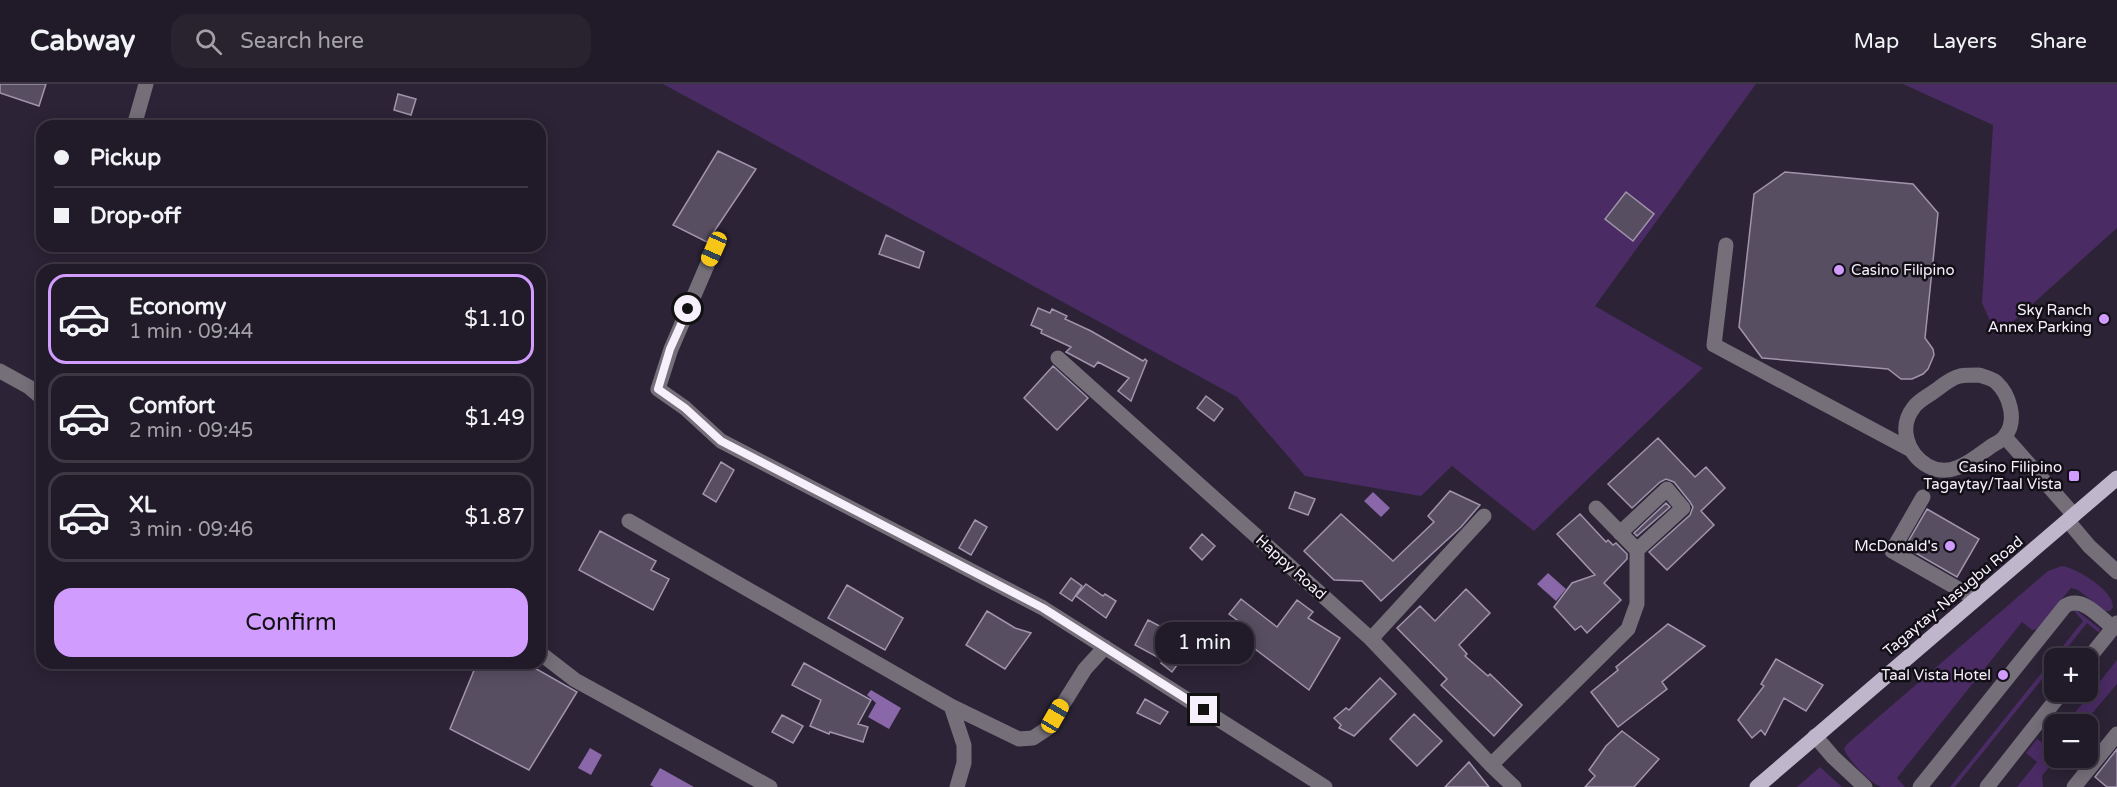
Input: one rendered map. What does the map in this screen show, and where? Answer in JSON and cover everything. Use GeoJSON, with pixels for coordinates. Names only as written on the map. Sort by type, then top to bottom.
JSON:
{"type":"FeatureCollection","features":[{"type":"Feature","properties":{"kind":"main road","name":"Tagaytay-Nasugbu Road"},"geometry":{"type":"LineString","coordinates":[[1756,787],[2117,478]]}},
{"type":"Feature","properties":{"kind":"street"},"geometry":{"type":"LineString","coordinates":[[136,120],[146,84]]}},
{"type":"Feature","properties":{"kind":"street"},"geometry":{"type":"LineString","coordinates":[[1726,245],[1714,345],[1911,450]]}},
{"type":"Feature","properties":{"kind":"street"},"geometry":{"type":"LineString","coordinates":[[714,249],[670,349],[658,389],[685,408],[721,441],[1043,608],[1325,787]]}},
{"type":"Feature","properties":{"kind":"street","name":"Happy Road"},"geometry":{"type":"LineString","coordinates":[[1058,358],[1371,639],[1514,787]]}},
{"type":"Feature","properties":{"kind":"street"},"geometry":{"type":"LineString","coordinates":[[0,371],[36,393]]}},
{"type":"Feature","properties":{"kind":"street"},"geometry":{"type":"LineString","coordinates":[[1979,375],[1994,380],[2006,394],[2011,408],[2011,422],[2005,437],[1963,466],[1949,470],[1933,469],[1920,462],[1905,436],[1907,423],[1914,407],[1946,383],[1960,376],[1979,375]]}},
{"type":"Feature","properties":{"kind":"street"},"geometry":{"type":"LineString","coordinates":[[2005,437],[2071,518],[2089,546],[2117,572]]}},
{"type":"Feature","properties":{"kind":"street"},"geometry":{"type":"LineString","coordinates":[[1620,533],[1667,489],[1683,508],[1637,550]]}},
{"type":"Feature","properties":{"kind":"street"},"geometry":{"type":"LineString","coordinates":[[1923,497],[1892,551],[1976,599]]}},
{"type":"Feature","properties":{"kind":"street"},"geometry":{"type":"LineString","coordinates":[[1491,765],[1628,629],[1637,604],[1637,550],[1596,508]]}},
{"type":"Feature","properties":{"kind":"street"},"geometry":{"type":"LineString","coordinates":[[1371,639],[1484,516]]}},
{"type":"Feature","properties":{"kind":"street"},"geometry":{"type":"LineString","coordinates":[[629,521],[951,706],[1019,739],[1034,738],[1048,728],[1085,669],[1105,647]]}},
{"type":"Feature","properties":{"kind":"street"},"geometry":{"type":"LineString","coordinates":[[1920,787],[2065,606],[2074,602],[2082,603],[2115,625],[2097,648]]}},
{"type":"Feature","properties":{"kind":"street"},"geometry":{"type":"LineString","coordinates":[[546,658],[575,680],[770,787]]}},
{"type":"Feature","properties":{"kind":"street"},"geometry":{"type":"LineString","coordinates":[[1987,787],[2054,702]]}},
{"type":"Feature","properties":{"kind":"street"},"geometry":{"type":"LineString","coordinates":[[951,706],[964,745],[964,763],[957,787]]}},
{"type":"Feature","properties":{"kind":"street"},"geometry":{"type":"LineString","coordinates":[[2074,787],[2117,734]]}},
{"type":"Feature","properties":{"kind":"street"},"geometry":{"type":"LineString","coordinates":[[1815,736],[1833,757],[1865,787]]}},
{"type":"Feature","properties":{"kind":"shaded area"},"geometry":{"type":"Polygon","coordinates":[[[663,84],[1756,84],[1595,306],[1703,368],[1534,531],[1452,466],[1421,496],[1305,476],[1237,397],[663,84]]]}},
{"type":"Feature","properties":{"kind":"shaded area"},"geometry":{"type":"Polygon","coordinates":[[[1903,84],[2117,84],[2117,228],[1997,336],[1982,303],[1993,125],[1903,84]]]}},
{"type":"Feature","properties":{"kind":"shaded area"},"geometry":{"type":"Polygon","coordinates":[[[1373,492],[1390,508],[1381,517],[1364,501],[1373,492]]]}},
{"type":"Feature","properties":{"kind":"shaded area"},"geometry":{"type":"Polygon","coordinates":[[[2062,566],[2094,581],[2108,594],[2113,607],[2110,611],[2105,611],[2078,590],[2071,588],[2037,629],[2032,630],[2022,622],[1897,778],[1905,787],[1876,785],[1846,754],[1844,749],[1847,744],[2048,571],[2062,566]]]}},
{"type":"Feature","properties":{"kind":"shaded area"},"geometry":{"type":"Polygon","coordinates":[[[1548,573],[1566,589],[1556,601],[1537,584],[1548,573]]]}},
{"type":"Feature","properties":{"kind":"shaded area"},"geometry":{"type":"Polygon","coordinates":[[[2073,610],[2076,610],[2100,631],[2098,632],[2087,623],[2067,648],[2061,648],[2083,621],[2073,610]]]}},
{"type":"Feature","properties":{"kind":"shaded area"},"geometry":{"type":"Polygon","coordinates":[[[2117,660],[2117,684],[2092,714],[2074,714],[2084,702],[2098,702],[2098,684],[2117,660]]]}},
{"type":"Feature","properties":{"kind":"shaded area"},"geometry":{"type":"Polygon","coordinates":[[[2044,670],[2044,677],[1955,787],[1950,787],[2044,670]]]}},
{"type":"Feature","properties":{"kind":"shaded area"},"geometry":{"type":"Polygon","coordinates":[[[871,690],[901,708],[889,729],[868,717],[876,703],[867,695],[871,690]]]}},
{"type":"Feature","properties":{"kind":"shaded area"},"geometry":{"type":"Polygon","coordinates":[[[2037,739],[2044,744],[2044,768],[2048,768],[2042,776],[2043,787],[2017,787],[2037,762],[2026,753],[2037,739]]]}},
{"type":"Feature","properties":{"kind":"shaded area"},"geometry":{"type":"Polygon","coordinates":[[[590,748],[602,755],[591,775],[578,768],[590,748]]]}},
{"type":"Feature","properties":{"kind":"shaded area"},"geometry":{"type":"Polygon","coordinates":[[[1820,767],[1842,787],[1797,787],[1820,767]]]}},
{"type":"Feature","properties":{"kind":"shaded area"},"geometry":{"type":"Polygon","coordinates":[[[660,768],[694,787],[654,787],[650,785],[660,768]]]}},
{"type":"Feature","properties":{"kind":"building"},"geometry":{"type":"Polygon","coordinates":[[[0,84],[46,84],[39,106],[0,93],[0,84]]]}},
{"type":"Feature","properties":{"kind":"building"},"geometry":{"type":"Polygon","coordinates":[[[398,94],[416,99],[411,115],[394,110],[398,94]]]}},
{"type":"Feature","properties":{"kind":"building"},"geometry":{"type":"Polygon","coordinates":[[[718,151],[756,169],[707,242],[673,225],[718,151]]]}},
{"type":"Feature","properties":{"kind":"building","name":"Casino Filipino"},"geometry":{"type":"Polygon","coordinates":[[[1785,172],[1913,184],[1938,213],[1925,338],[1933,349],[1934,355],[1928,369],[1923,374],[1912,379],[1901,379],[1888,369],[1762,358],[1739,327],[1754,194],[1785,172]]]}},
{"type":"Feature","properties":{"kind":"building"},"geometry":{"type":"Polygon","coordinates":[[[1626,192],[1654,214],[1633,241],[1605,219],[1626,192]]]}},
{"type":"Feature","properties":{"kind":"building"},"geometry":{"type":"Polygon","coordinates":[[[886,235],[924,252],[919,268],[879,254],[886,235]]]}},
{"type":"Feature","properties":{"kind":"building"},"geometry":{"type":"Polygon","coordinates":[[[1038,308],[1050,313],[1052,309],[1067,316],[1065,319],[1143,361],[1145,359],[1147,361],[1131,401],[1118,391],[1129,378],[1098,362],[1094,367],[1066,352],[1071,347],[1041,333],[1042,330],[1031,325],[1038,308]]]}},
{"type":"Feature","properties":{"kind":"building"},"geometry":{"type":"Polygon","coordinates":[[[1053,366],[1088,398],[1057,430],[1024,398],[1053,366]]]}},
{"type":"Feature","properties":{"kind":"building"},"geometry":{"type":"Polygon","coordinates":[[[1206,396],[1223,409],[1214,421],[1197,408],[1206,396]]]}},
{"type":"Feature","properties":{"kind":"building"},"geometry":{"type":"Polygon","coordinates":[[[1658,438],[1695,477],[1706,467],[1725,488],[1701,511],[1714,525],[1667,570],[1649,552],[1690,515],[1693,507],[1690,502],[1674,482],[1666,479],[1632,508],[1608,484],[1658,438]]]}},
{"type":"Feature","properties":{"kind":"building"},"geometry":{"type":"Polygon","coordinates":[[[721,462],[734,470],[716,502],[703,494],[721,462]]]}},
{"type":"Feature","properties":{"kind":"building"},"geometry":{"type":"Polygon","coordinates":[[[1450,491],[1480,505],[1461,527],[1381,601],[1362,581],[1334,580],[1304,551],[1341,514],[1393,561],[1434,522],[1428,516],[1450,491]]]}},
{"type":"Feature","properties":{"kind":"building"},"geometry":{"type":"Polygon","coordinates":[[[1295,492],[1315,499],[1308,515],[1289,508],[1295,492]]]}},
{"type":"Feature","properties":{"kind":"building"},"geometry":{"type":"Polygon","coordinates":[[[1666,503],[1670,507],[1637,536],[1634,533],[1666,503]]]}},
{"type":"Feature","properties":{"kind":"building"},"geometry":{"type":"Polygon","coordinates":[[[1927,509],[1979,539],[1957,577],[1905,547],[1927,509]]]}},
{"type":"Feature","properties":{"kind":"building"},"geometry":{"type":"Polygon","coordinates":[[[1580,514],[1606,542],[1608,540],[1613,545],[1616,543],[1627,554],[1627,559],[1604,583],[1621,600],[1587,633],[1581,626],[1575,630],[1554,607],[1572,583],[1595,575],[1557,534],[1580,514]]]}},
{"type":"Feature","properties":{"kind":"building"},"geometry":{"type":"Polygon","coordinates":[[[975,520],[987,527],[971,555],[959,548],[975,520]]]}},
{"type":"Feature","properties":{"kind":"building"},"geometry":{"type":"Polygon","coordinates":[[[600,531],[656,561],[651,570],[669,579],[653,610],[579,570],[600,531]]]}},
{"type":"Feature","properties":{"kind":"building"},"geometry":{"type":"Polygon","coordinates":[[[1202,534],[1215,546],[1202,560],[1190,548],[1202,534]]]}},
{"type":"Feature","properties":{"kind":"building"},"geometry":{"type":"Polygon","coordinates":[[[1071,578],[1082,586],[1072,601],[1060,593],[1071,578]]]}},
{"type":"Feature","properties":{"kind":"building"},"geometry":{"type":"Polygon","coordinates":[[[1086,584],[1103,596],[1105,594],[1116,601],[1106,618],[1076,596],[1086,584]]]}},
{"type":"Feature","properties":{"kind":"building"},"geometry":{"type":"Polygon","coordinates":[[[847,585],[903,618],[885,650],[828,618],[847,585]]]}},
{"type":"Feature","properties":{"kind":"building"},"geometry":{"type":"Polygon","coordinates":[[[1466,589],[1490,613],[1459,645],[1467,654],[1465,656],[1488,676],[1490,674],[1522,705],[1494,736],[1441,685],[1447,679],[1397,628],[1420,606],[1435,621],[1466,589]]]}},
{"type":"Feature","properties":{"kind":"building"},"geometry":{"type":"Polygon","coordinates":[[[1241,599],[1277,627],[1297,600],[1313,612],[1308,618],[1340,638],[1309,690],[1234,633],[1241,623],[1229,614],[1241,599]]]}},
{"type":"Feature","properties":{"kind":"building"},"geometry":{"type":"Polygon","coordinates":[[[987,611],[1015,628],[1031,633],[1005,669],[966,645],[987,611]]]}},
{"type":"Feature","properties":{"kind":"building"},"geometry":{"type":"Polygon","coordinates":[[[1148,620],[1175,634],[1161,659],[1135,645],[1148,620]]]}},
{"type":"Feature","properties":{"kind":"building"},"geometry":{"type":"Polygon","coordinates":[[[1668,624],[1705,646],[1662,682],[1667,689],[1618,727],[1591,692],[1618,670],[1616,667],[1668,624]]]}},
{"type":"Feature","properties":{"kind":"building"},"geometry":{"type":"Polygon","coordinates":[[[1168,653],[1180,661],[1172,672],[1161,663],[1168,653]]]}},
{"type":"Feature","properties":{"kind":"building"},"geometry":{"type":"Polygon","coordinates":[[[1776,659],[1823,685],[1806,711],[1784,698],[1765,735],[1761,730],[1752,738],[1738,720],[1764,686],[1761,684],[1776,659]]]}},
{"type":"Feature","properties":{"kind":"building"},"geometry":{"type":"Polygon","coordinates":[[[804,663],[871,700],[858,724],[868,727],[863,742],[830,732],[829,734],[810,726],[821,700],[792,685],[804,663]]]}},
{"type":"Feature","properties":{"kind":"building"},"geometry":{"type":"Polygon","coordinates":[[[475,669],[537,669],[577,692],[529,770],[450,729],[475,669]]]}},
{"type":"Feature","properties":{"kind":"building"},"geometry":{"type":"Polygon","coordinates":[[[1380,678],[1396,694],[1354,736],[1339,728],[1341,725],[1334,718],[1346,708],[1349,710],[1380,678]]]}},
{"type":"Feature","properties":{"kind":"building"},"geometry":{"type":"Polygon","coordinates":[[[1145,699],[1168,712],[1160,724],[1137,713],[1145,699]]]}},
{"type":"Feature","properties":{"kind":"building"},"geometry":{"type":"Polygon","coordinates":[[[1414,714],[1442,741],[1417,766],[1390,739],[1414,714]]]}},
{"type":"Feature","properties":{"kind":"building"},"geometry":{"type":"Polygon","coordinates":[[[782,715],[803,726],[793,743],[772,732],[782,715]]]}},
{"type":"Feature","properties":{"kind":"building"},"geometry":{"type":"Polygon","coordinates":[[[1622,731],[1659,759],[1634,787],[1585,787],[1595,776],[1589,770],[1606,746],[1622,731]]]}},
{"type":"Feature","properties":{"kind":"building"},"geometry":{"type":"Polygon","coordinates":[[[2117,749],[2117,787],[2107,787],[2095,777],[2117,749]]]}},
{"type":"Feature","properties":{"kind":"building"},"geometry":{"type":"Polygon","coordinates":[[[1469,762],[1489,787],[1445,787],[1469,762]]]}},
{"type":"Feature","properties":{"kind":"place","name":"Casino Filipino"},"geometry":{"type":"Point","coordinates":[1839,270]}},
{"type":"Feature","properties":{"kind":"place","name":"Sky Ranch Annex Parking"},"geometry":{"type":"Point","coordinates":[2104,319]}},
{"type":"Feature","properties":{"kind":"place","name":"Casino Filipino Tagaytay/Taal Vista"},"geometry":{"type":"Point","coordinates":[2074,476]}},
{"type":"Feature","properties":{"kind":"place","name":"McDonald's"},"geometry":{"type":"Point","coordinates":[1950,546]}},
{"type":"Feature","properties":{"kind":"place","name":"Taal Vista Hotel"},"geometry":{"type":"Point","coordinates":[2003,675]}},
{"type":"Feature","properties":{"kind":"route"},"geometry":{"type":"LineString","coordinates":[[688,309],[670,349],[658,389],[685,408],[721,441],[1043,608],[1204,710]]}}]}
